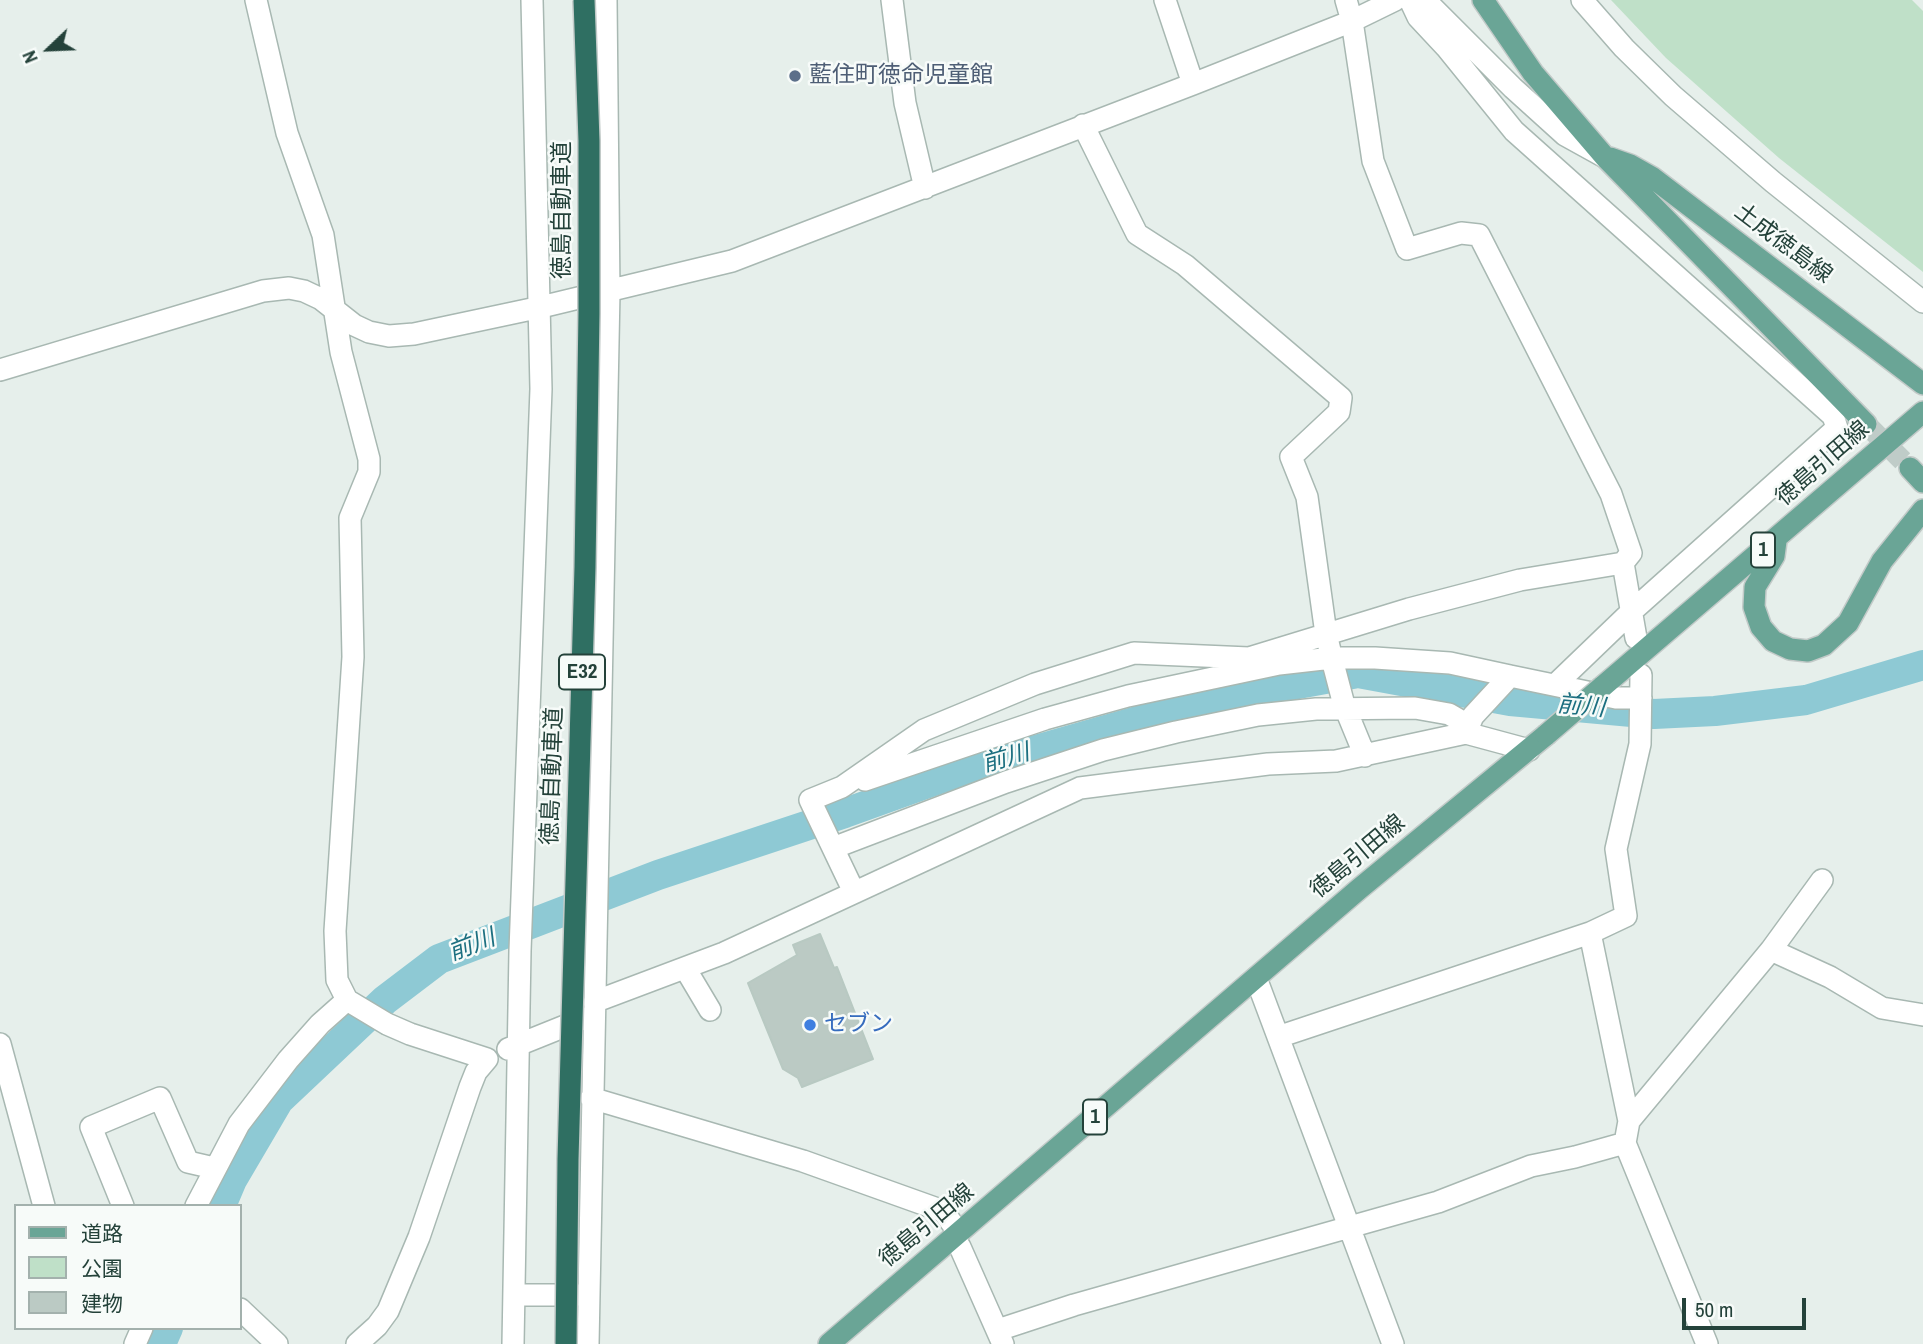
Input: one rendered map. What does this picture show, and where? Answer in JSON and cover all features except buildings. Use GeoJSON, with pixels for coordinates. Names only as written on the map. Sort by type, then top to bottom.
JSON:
{"type":"FeatureCollection","features":[{"type":"Feature","properties":{"kind":"highway","name":"徳島自動車道"},"geometry":{"type":"LineString","coordinates":[[566,1344],[568,1159],[587,407],[589,142],[584,0]]}},
{"type":"Feature","properties":{"kind":"main road","name":"土成徳島線"},"geometry":{"type":"LineString","coordinates":[[1483,0],[1533,73],[1605,157],[1866,424]]}},
{"type":"Feature","properties":{"kind":"main road","name":"土成徳島線"},"geometry":{"type":"LineString","coordinates":[[1605,157],[1630,165],[1653,178],[1923,384]]}},
{"type":"Feature","properties":{"kind":"main road","name":"徳島引田線"},"geometry":{"type":"LineString","coordinates":[[829,1344],[1359,889],[1529,750],[1923,412]]}},
{"type":"Feature","properties":{"kind":"main road"},"geometry":{"type":"LineString","coordinates":[[1776,539],[1774,556],[1755,587],[1754,607],[1761,626],[1773,641],[1790,649],[1808,651],[1824,645],[1848,623],[1882,561],[1923,510]]}},
{"type":"Feature","properties":{"kind":"street"},"geometry":{"type":"LineString","coordinates":[[256,0],[287,134],[323,235],[341,352],[369,459],[369,472],[350,518],[353,657],[334,961],[337,979],[350,1002],[387,1024],[488,1059]]}},
{"type":"Feature","properties":{"kind":"street"},"geometry":{"type":"LineString","coordinates":[[513,1344],[520,951],[538,508],[541,307],[532,0]]}},
{"type":"Feature","properties":{"kind":"street"},"geometry":{"type":"LineString","coordinates":[[588,1344],[609,292],[606,0]]}},
{"type":"Feature","properties":{"kind":"street"},"geometry":{"type":"LineString","coordinates":[[892,0],[905,103],[925,188]]}},
{"type":"Feature","properties":{"kind":"street"},"geometry":{"type":"LineString","coordinates":[[1165,0],[1194,84]]}},
{"type":"Feature","properties":{"kind":"street"},"geometry":{"type":"LineString","coordinates":[[842,787],[924,730],[1035,684],[1134,653],[1249,658],[1520,580],[1623,563],[1631,553],[1611,494],[1479,235],[1461,233],[1407,249],[1373,161],[1352,21],[1346,0]]}},
{"type":"Feature","properties":{"kind":"street"},"geometry":{"type":"LineString","coordinates":[[0,370],[262,291],[289,288],[304,291],[336,309],[355,325],[369,332],[389,336],[414,334],[541,307],[732,261],[1194,84],[1352,21],[1395,0]]}},
{"type":"Feature","properties":{"kind":"street"},"geometry":{"type":"LineString","coordinates":[[1410,0],[1418,17],[1514,131],[1833,416],[1837,428],[1631,611],[1555,685]]}},
{"type":"Feature","properties":{"kind":"street"},"geometry":{"type":"LineString","coordinates":[[1425,0],[1513,88],[1565,135],[1605,157]]}},
{"type":"Feature","properties":{"kind":"street"},"geometry":{"type":"LineString","coordinates":[[1581,0],[1623,48],[1673,96],[1773,183],[1923,302]]}},
{"type":"Feature","properties":{"kind":"street"},"geometry":{"type":"LineString","coordinates":[[1083,125],[1137,234],[1185,265],[1341,398],[1339,412],[1291,457],[1307,497],[1332,660],[1345,707],[1365,756]]}},
{"type":"Feature","properties":{"kind":"street"},"geometry":{"type":"LineString","coordinates":[[1623,563],[1636,638]]}},
{"type":"Feature","properties":{"kind":"street"},"geometry":{"type":"LineString","coordinates":[[854,892],[811,802],[842,787],[1045,719],[1128,696],[1279,664],[1332,660],[1450,663],[1507,678],[1641,700]]}},
{"type":"Feature","properties":{"kind":"street"},"geometry":{"type":"LineString","coordinates":[[1278,1037],[1590,933],[1626,916],[1616,849],[1640,744],[1641,675]]}},
{"type":"Feature","properties":{"kind":"street"},"geometry":{"type":"LineString","coordinates":[[357,1344],[377,1326],[388,1311],[419,1237],[470,1087],[476,1072],[488,1059],[593,1008],[770,933],[1080,788],[1268,764],[1336,761],[1365,756],[1469,725],[1507,678]]}},
{"type":"Feature","properties":{"kind":"street"},"geometry":{"type":"LineString","coordinates":[[832,845],[1103,750],[1258,715],[1345,707],[1415,708],[1449,715],[1529,750]]}},
{"type":"Feature","properties":{"kind":"street"},"geometry":{"type":"LineString","coordinates":[[1629,1121],[1771,950],[1822,880]]}},
{"type":"Feature","properties":{"kind":"street"},"geometry":{"type":"LineString","coordinates":[[1590,933],[1629,1121],[1625,1143],[1707,1344]]}},
{"type":"Feature","properties":{"kind":"street"},"geometry":{"type":"LineString","coordinates":[[1771,950],[1830,977],[1882,1008],[1923,1015]]}},
{"type":"Feature","properties":{"kind":"street"},"geometry":{"type":"LineString","coordinates":[[685,968],[710,1010]]}},
{"type":"Feature","properties":{"kind":"street"},"geometry":{"type":"LineString","coordinates":[[1256,978],[1393,1344]]}},
{"type":"Feature","properties":{"kind":"street"},"geometry":{"type":"LineString","coordinates":[[197,1204],[239,1124],[288,1060],[320,1024],[350,1002]]}},
{"type":"Feature","properties":{"kind":"street"},"geometry":{"type":"LineString","coordinates":[[0,1044],[43,1204]]}},
{"type":"Feature","properties":{"kind":"street"},"geometry":{"type":"LineString","coordinates":[[123,1204],[91,1127],[160,1098],[188,1162],[214,1168]]}},
{"type":"Feature","properties":{"kind":"street"},"geometry":{"type":"LineString","coordinates":[[591,1098],[803,1161],[943,1211],[957,1236],[1000,1337],[1074,1305],[1438,1202],[1531,1166],[1625,1143]]}},
{"type":"Feature","properties":{"kind":"street"},"geometry":{"type":"LineString","coordinates":[[514,1295],[589,1295]]}},
{"type":"Feature","properties":{"kind":"street"},"geometry":{"type":"LineString","coordinates":[[242,1311],[277,1344]]}},
{"type":"Feature","properties":{"kind":"green space"},"geometry":{"type":"Polygon","coordinates":[[[1611,0],[1912,0],[1923,11],[1923,272],[1779,158],[1666,58],[1611,0]]]}},
{"type":"Feature","properties":{"kind":"waterway","name":"前川"},"geometry":{"type":"LineString","coordinates":[[222,1204],[232,1180],[279,1100],[385,1000],[439,959],[658,875],[959,772],[1211,700],[1358,673],[1510,701],[1654,714],[1715,711],[1806,700],[1923,665]]}},
{"type":"Feature","properties":{"kind":"waterway","name":"前川"},"geometry":{"type":"LineString","coordinates":[[161,1344],[167,1330]]}},
{"type":"Feature","properties":{"kind":"tunnel"},"geometry":{"type":"LineString","coordinates":[[1866,424],[1910,468]]}},
{"type":"Feature","properties":{"kind":"place","name":"藍住町徳命児童館"},"geometry":{"type":"Point","coordinates":[795,76]}},
{"type":"Feature","properties":{"kind":"place","name":"セブン"},"geometry":{"type":"Point","coordinates":[810,1025]}}]}
